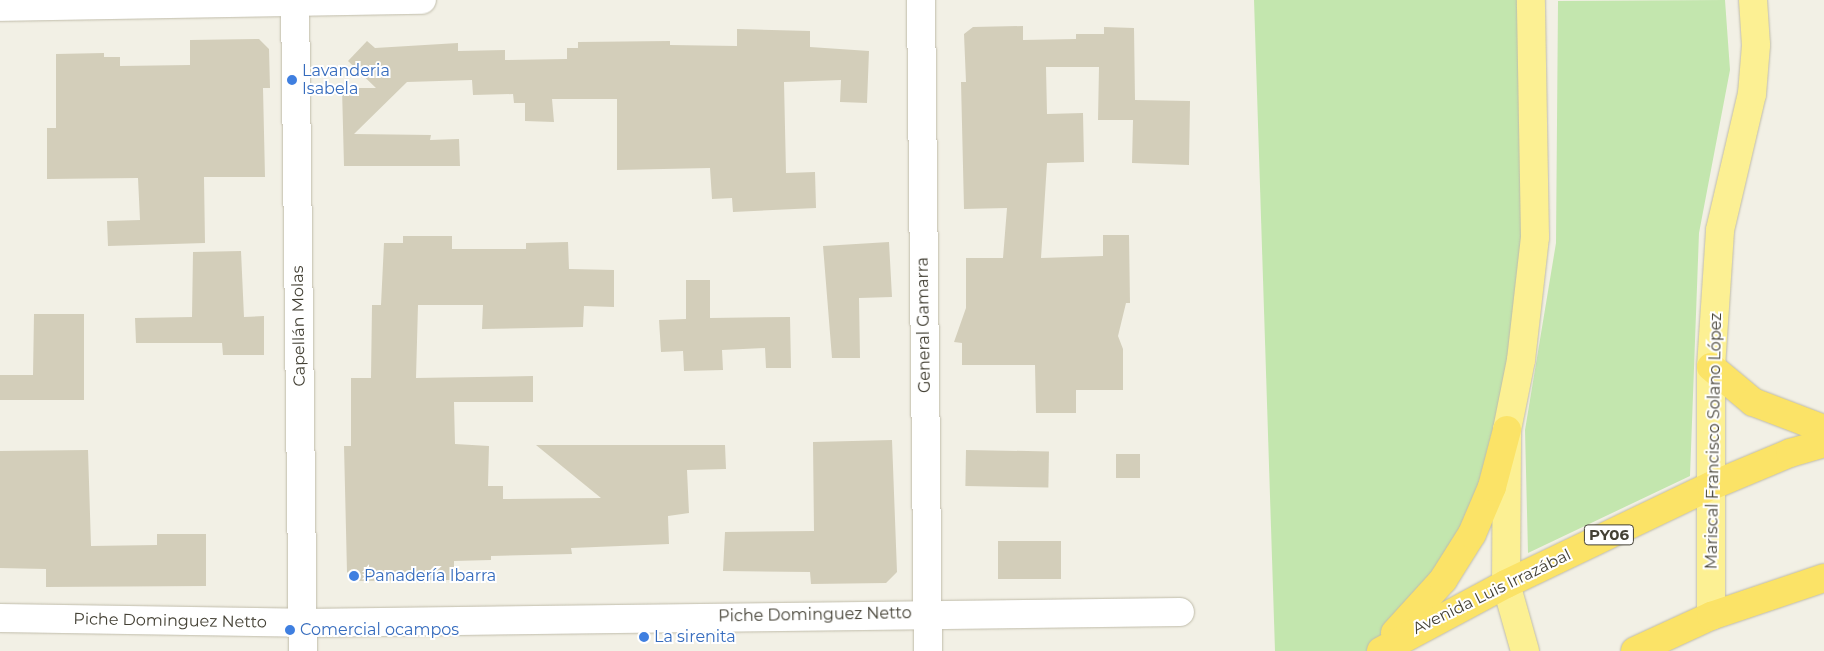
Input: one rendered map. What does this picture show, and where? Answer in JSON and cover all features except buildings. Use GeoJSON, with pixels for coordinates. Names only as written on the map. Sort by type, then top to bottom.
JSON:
{"type":"FeatureCollection","features":[{"type":"Feature","properties":{"kind":"highway"},"geometry":{"type":"LineString","coordinates":[[1712,367],[1754,402],[1824,428]]}},
{"type":"Feature","properties":{"kind":"highway"},"geometry":{"type":"LineString","coordinates":[[1376,651],[1443,580],[1472,534],[1492,487],[1507,430]]}},
{"type":"Feature","properties":{"kind":"highway","name":"Avenida Luis Irrazábal"},"geometry":{"type":"LineString","coordinates":[[1381,651],[1506,584],[1711,486],[1790,453],[1824,443]]}},
{"type":"Feature","properties":{"kind":"highway"},"geometry":{"type":"LineString","coordinates":[[1653,648],[1711,616],[1824,578]]}},
{"type":"Feature","properties":{"kind":"main road"},"geometry":{"type":"LineString","coordinates":[[1525,651],[1506,584],[1507,430],[1521,360],[1536,237],[1531,0]]}},
{"type":"Feature","properties":{"kind":"main road","name":"Mariscal Francisco Solano López"},"geometry":{"type":"LineString","coordinates":[[1711,616],[1712,367],[1720,230],[1752,94],[1756,45],[1753,0]]}},
{"type":"Feature","properties":{"kind":"street"},"geometry":{"type":"LineString","coordinates":[[0,6],[422,0]]}},
{"type":"Feature","properties":{"kind":"street","name":"General Gamarra"},"geometry":{"type":"LineString","coordinates":[[921,0],[928,651]]}},
{"type":"Feature","properties":{"kind":"street","name":"Capellán Molas"},"geometry":{"type":"LineString","coordinates":[[295,1],[303,651]]}},
{"type":"Feature","properties":{"kind":"street","name":"Piche Dominguez Netto"},"geometry":{"type":"LineString","coordinates":[[0,618],[303,624],[1180,612]]}},
{"type":"Feature","properties":{"kind":"green space"},"geometry":{"type":"Polygon","coordinates":[[[1254,0],[1531,0],[1535,237],[1492,487],[1376,651],[1275,651],[1254,0]]]}},
{"type":"Feature","properties":{"kind":"green space"},"geometry":{"type":"Polygon","coordinates":[[[1725,0],[1730,70],[1699,233],[1690,476],[1528,553],[1525,430],[1556,243],[1558,1],[1725,0]]]}},
{"type":"Feature","properties":{"kind":"place","name":"Lavanderia Isabela"},"geometry":{"type":"Point","coordinates":[292,80]}},
{"type":"Feature","properties":{"kind":"place","name":"Panadería Ibarra"},"geometry":{"type":"Point","coordinates":[354,576]}},
{"type":"Feature","properties":{"kind":"place","name":"Comercial ocampos"},"geometry":{"type":"Point","coordinates":[290,630]}},
{"type":"Feature","properties":{"kind":"place","name":"La sirenita"},"geometry":{"type":"Point","coordinates":[644,637]}}]}
